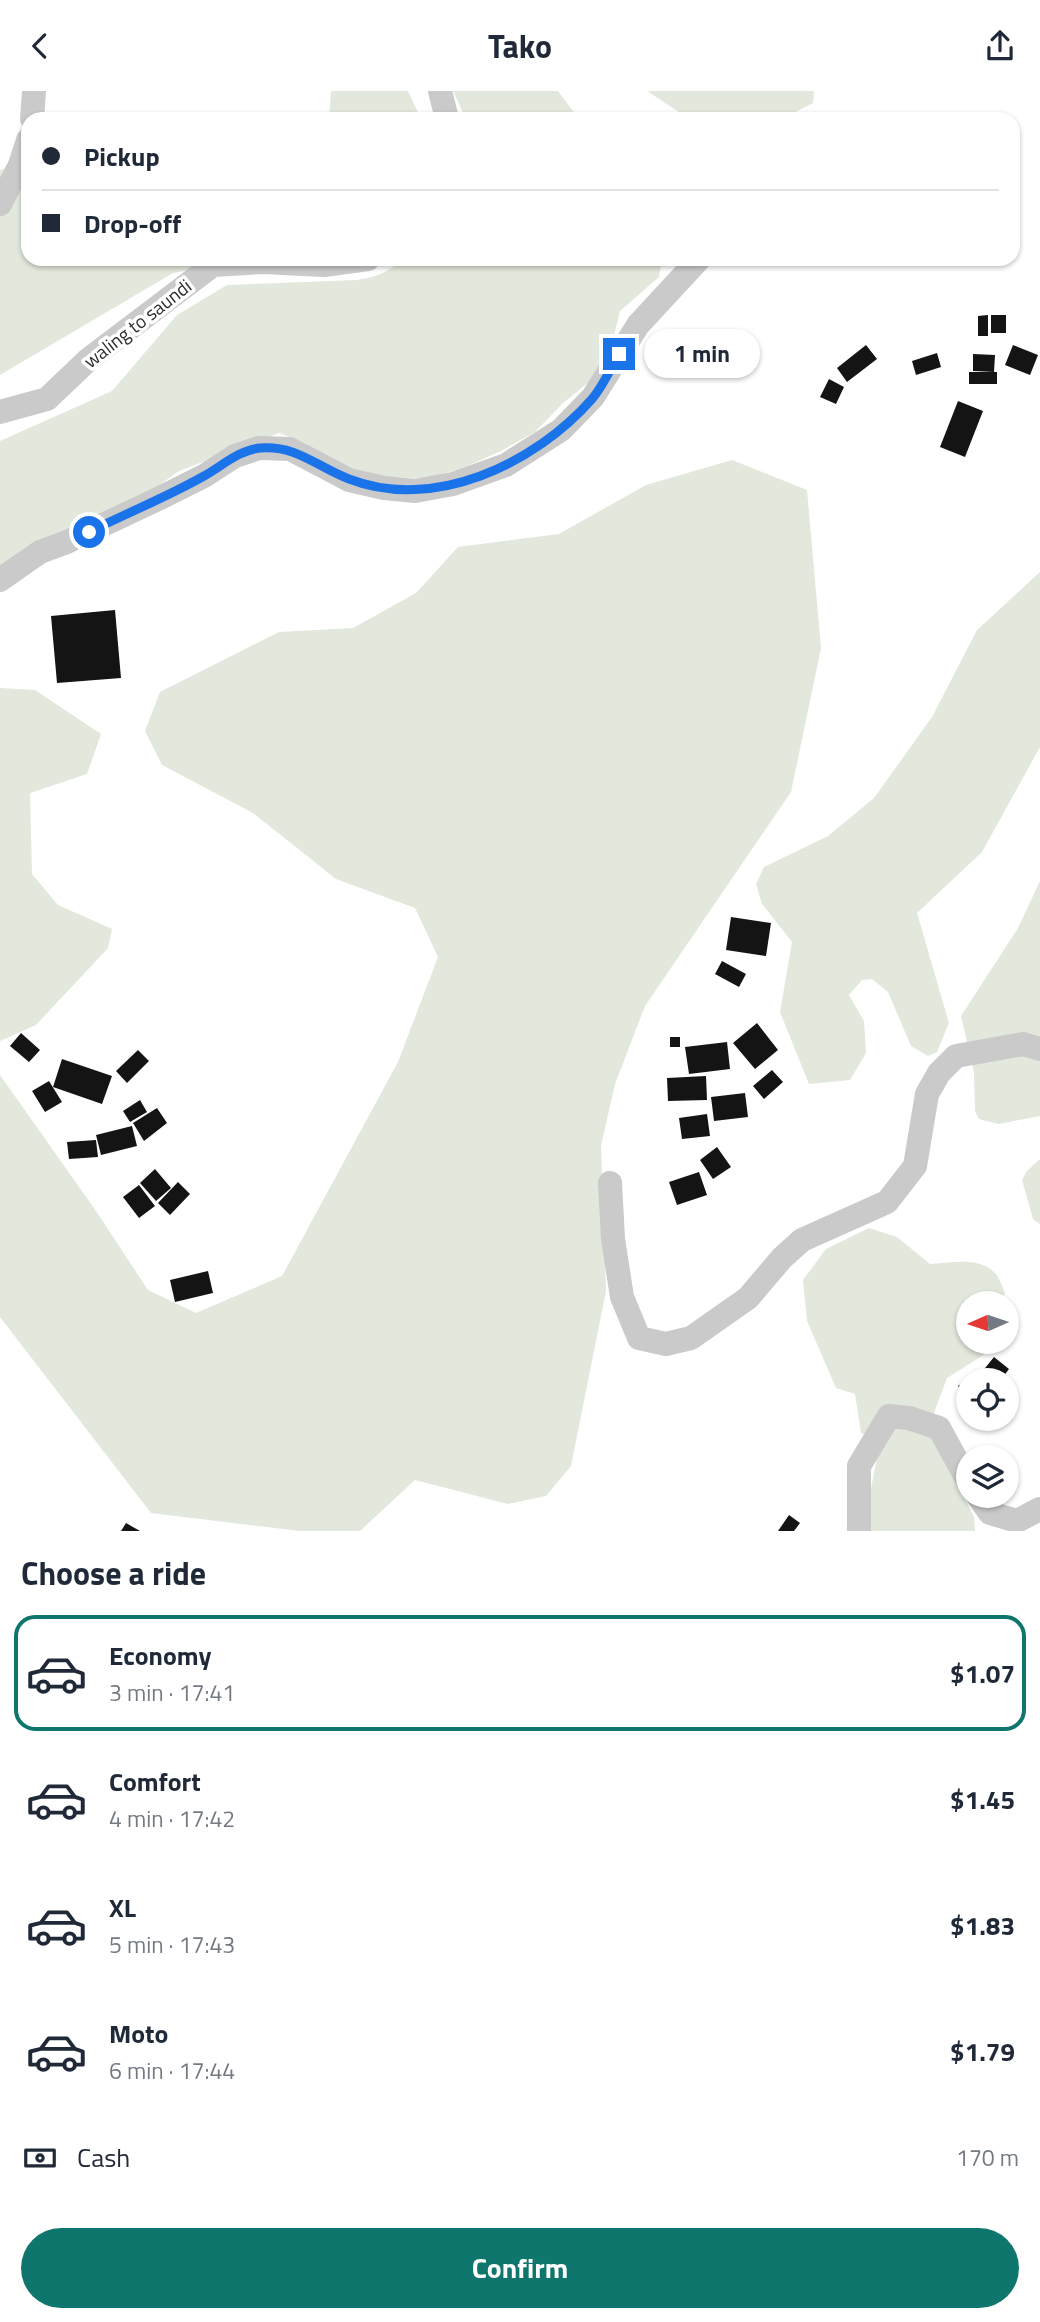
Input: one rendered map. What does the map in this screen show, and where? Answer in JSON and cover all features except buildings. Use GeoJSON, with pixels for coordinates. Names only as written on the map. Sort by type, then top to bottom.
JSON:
{"type":"FeatureCollection","features":[{"type":"Feature","properties":{"kind":"street"},"geometry":{"type":"LineString","coordinates":[[32,112],[34,91]]}},
{"type":"Feature","properties":{"kind":"street"},"geometry":{"type":"LineString","coordinates":[[440,91],[445,112]]}},
{"type":"Feature","properties":{"kind":"street"},"geometry":{"type":"LineString","coordinates":[[0,204],[21,162]]}},
{"type":"Feature","properties":{"kind":"street","name":"waling to saundi"},"geometry":{"type":"LineString","coordinates":[[0,412],[47,399],[89,359],[212,266]]}},
{"type":"Feature","properties":{"kind":"street"},"geometry":{"type":"LineString","coordinates":[[0,580],[40,552],[158,499],[204,476],[235,456],[258,448],[290,449],[349,479],[384,488],[415,491],[453,484],[506,465],[561,430],[593,397],[638,325],[693,266]]}},
{"type":"Feature","properties":{"kind":"street"},"geometry":{"type":"LineString","coordinates":[[610,1183],[613,1239],[622,1297],[639,1338],[666,1344],[691,1338],[748,1298],[782,1258],[802,1240],[887,1202],[915,1166],[927,1094],[939,1073],[956,1056],[1023,1044],[1040,1049]]}},
{"type":"Feature","properties":{"kind":"street"},"geometry":{"type":"LineString","coordinates":[[859,1531],[859,1466],[888,1416],[909,1418],[939,1428],[956,1459]]}},
{"type":"Feature","properties":{"kind":"street"},"geometry":{"type":"LineString","coordinates":[[986,1508],[990,1513],[1017,1521],[1040,1509]]}},
{"type":"Feature","properties":{"kind":"shaded area"},"geometry":{"type":"Polygon","coordinates":[[[331,91],[408,91],[418,112],[330,112],[331,91]]]}},
{"type":"Feature","properties":{"kind":"shaded area"},"geometry":{"type":"Polygon","coordinates":[[[453,91],[558,91],[574,112],[463,112],[453,91]]]}},
{"type":"Feature","properties":{"kind":"shaded area"},"geometry":{"type":"Polygon","coordinates":[[[647,91],[814,91],[813,103],[796,112],[679,112],[647,91]]]}},
{"type":"Feature","properties":{"kind":"shaded area"},"geometry":{"type":"Polygon","coordinates":[[[21,164],[21,266],[208,266],[173,273],[0,375],[0,170],[21,164]]]}},
{"type":"Feature","properties":{"kind":"shaded area"},"geometry":{"type":"Polygon","coordinates":[[[661,266],[659,277],[620,311],[606,368],[562,404],[535,432],[501,451],[463,468],[426,479],[355,475],[320,456],[305,443],[279,433],[179,471],[147,494],[0,567],[0,441],[112,391],[177,315],[227,285],[357,280],[381,274],[392,268],[661,266]]]}},
{"type":"Feature","properties":{"kind":"shaded area"},"geometry":{"type":"Polygon","coordinates":[[[732,460],[807,490],[821,648],[791,792],[645,1006],[615,1084],[601,1146],[606,1291],[571,1466],[546,1496],[508,1504],[415,1480],[360,1531],[300,1531],[151,1513],[0,1317],[0,1075],[148,1290],[196,1313],[282,1276],[398,1062],[438,957],[415,908],[336,879],[253,813],[162,765],[145,731],[160,692],[279,632],[353,628],[416,593],[458,547],[559,534],[646,485],[732,460]]]}},
{"type":"Feature","properties":{"kind":"shaded area"},"geometry":{"type":"Polygon","coordinates":[[[1040,572],[1040,747],[982,852],[917,913],[949,1023],[937,1052],[928,1056],[911,1046],[888,992],[872,979],[862,980],[849,995],[864,1021],[866,1053],[850,1080],[809,1084],[780,1012],[792,942],[762,904],[756,884],[764,867],[828,836],[874,798],[932,717],[977,630],[1040,572]]]}},
{"type":"Feature","properties":{"kind":"shaded area"},"geometry":{"type":"Polygon","coordinates":[[[0,688],[35,690],[101,734],[87,774],[30,793],[32,874],[58,905],[112,929],[108,948],[36,1025],[0,1041],[0,688]]]}},
{"type":"Feature","properties":{"kind":"shaded area"},"geometry":{"type":"Polygon","coordinates":[[[1040,881],[1040,1116],[998,1124],[979,1119],[975,1111],[974,1073],[961,1016],[1018,928],[1040,881]]]}},
{"type":"Feature","properties":{"kind":"shaded area"},"geometry":{"type":"Polygon","coordinates":[[[1040,1159],[1040,1224],[1033,1219],[1022,1180],[1040,1159]]]}},
{"type":"Feature","properties":{"kind":"shaded area"},"geometry":{"type":"Polygon","coordinates":[[[869,1228],[897,1237],[930,1264],[973,1262],[997,1275],[1004,1291],[956,1291],[956,1355],[983,1355],[963,1368],[956,1368],[956,1372],[947,1378],[929,1426],[956,1481],[956,1508],[970,1508],[974,1517],[975,1531],[871,1531],[870,1494],[880,1441],[861,1433],[855,1394],[836,1388],[807,1321],[803,1280],[826,1249],[869,1228]]]}},
{"type":"Feature","properties":{"kind":"route"},"geometry":{"type":"LineString","coordinates":[[89,532],[204,476],[235,456],[258,448],[290,449],[349,479],[384,488],[415,491],[453,484],[506,465],[561,430],[593,397],[619,354]]}}]}
